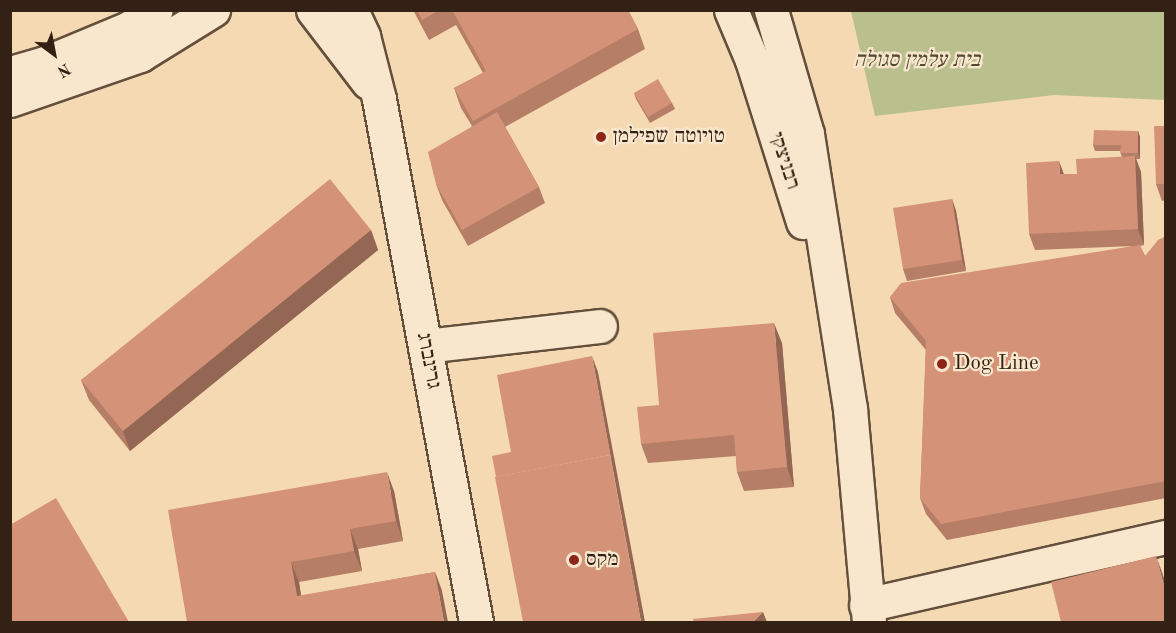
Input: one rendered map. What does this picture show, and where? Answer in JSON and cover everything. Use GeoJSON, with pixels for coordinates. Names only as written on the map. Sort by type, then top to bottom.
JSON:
{"type":"FeatureCollection","features":[{"type":"Feature","properties":{"kind":"street"},"geometry":{"type":"LineString","coordinates":[[10,73],[45,63],[129,28],[156,10]]}},
{"type":"Feature","properties":{"kind":"street"},"geometry":{"type":"LineString","coordinates":[[10,100],[140,55],[213,10]]}},
{"type":"Feature","properties":{"kind":"street","name":"גרינברג"},"geometry":{"type":"LineString","coordinates":[[313,10],[379,99]]}},
{"type":"Feature","properties":{"kind":"street","name":"גרינברג"},"geometry":{"type":"LineString","coordinates":[[351,10],[363,36],[379,99],[476,622]]}},
{"type":"Feature","properties":{"kind":"street","name":"רבניצקי"},"geometry":{"type":"LineString","coordinates":[[731,10],[752,60],[832,313]]}},
{"type":"Feature","properties":{"kind":"street","name":"רבניצקי"},"geometry":{"type":"LineString","coordinates":[[771,10],[807,134],[832,313],[850,409],[868,614]]}},
{"type":"Feature","properties":{"kind":"street"},"geometry":{"type":"LineString","coordinates":[[425,346],[600,326]]}},
{"type":"Feature","properties":{"kind":"street"},"geometry":{"type":"LineString","coordinates":[[868,614],[1166,537]]}},
{"type":"Feature","properties":{"kind":"green space","name":"בית עלמין סגולה"},"geometry":{"type":"Polygon","coordinates":[[[851,11],[1165,11],[1165,100],[1054,95],[875,116],[851,11]]]}},
{"type":"Feature","properties":{"kind":"building"},"geometry":{"type":"Polygon","coordinates":[[[417,10],[440,10],[422,20],[417,10]]]}},
{"type":"Feature","properties":{"kind":"building"},"geometry":{"type":"Polygon","coordinates":[[[452,10],[628,10],[638,29],[473,121],[454,88],[486,71],[452,10]]]}},
{"type":"Feature","properties":{"kind":"building"},"geometry":{"type":"Polygon","coordinates":[[[658,79],[672,103],[648,117],[634,93],[658,79]]]}},
{"type":"Feature","properties":{"kind":"building"},"geometry":{"type":"Polygon","coordinates":[[[497,112],[539,187],[462,230],[436,184],[428,152],[497,112]]]}},
{"type":"Feature","properties":{"kind":"building"},"geometry":{"type":"Polygon","coordinates":[[[1154,126],[1166,126],[1166,184],[1156,184],[1154,126]]]}},
{"type":"Feature","properties":{"kind":"building"},"geometry":{"type":"Polygon","coordinates":[[[1094,130],[1138,131],[1138,153],[1120,153],[1121,145],[1093,145],[1094,130]]]}},
{"type":"Feature","properties":{"kind":"building"},"geometry":{"type":"Polygon","coordinates":[[[1135,156],[1138,229],[1029,234],[1026,163],[1059,161],[1060,174],[1077,174],[1076,159],[1135,156]]]}},
{"type":"Feature","properties":{"kind":"building"},"geometry":{"type":"Polygon","coordinates":[[[330,179],[371,230],[123,431],[81,380],[330,179]]]}},
{"type":"Feature","properties":{"kind":"building"},"geometry":{"type":"Polygon","coordinates":[[[952,199],[962,260],[903,269],[893,208],[952,199]]]}},
{"type":"Feature","properties":{"kind":"building"},"geometry":{"type":"Polygon","coordinates":[[[1166,236],[1166,481],[941,524],[920,498],[926,341],[890,297],[901,283],[1140,245],[1145,256],[1158,240],[1166,236]]]}},
{"type":"Feature","properties":{"kind":"building"},"geometry":{"type":"Polygon","coordinates":[[[774,323],[787,467],[737,472],[734,435],[641,444],[637,407],[659,405],[653,333],[774,323]]]}},
{"type":"Feature","properties":{"kind":"building"},"geometry":{"type":"Polygon","coordinates":[[[592,356],[611,458],[610,455],[496,477],[492,456],[511,452],[497,375],[592,356]]]}},
{"type":"Feature","properties":{"kind":"building","name":"מקס"},"geometry":{"type":"Polygon","coordinates":[[[610,455],[641,622],[523,622],[495,477],[610,455]]]}},
{"type":"Feature","properties":{"kind":"building"},"geometry":{"type":"Polygon","coordinates":[[[387,472],[396,521],[350,529],[354,551],[291,562],[297,596],[435,572],[444,622],[187,622],[168,510],[387,472]]]}},
{"type":"Feature","properties":{"kind":"building"},"geometry":{"type":"Polygon","coordinates":[[[56,498],[129,622],[10,622],[10,525],[56,498]]]}},
{"type":"Feature","properties":{"kind":"building"},"geometry":{"type":"Polygon","coordinates":[[[1156,556],[1166,593],[1166,622],[1061,622],[1051,582],[1156,556]]]}},
{"type":"Feature","properties":{"kind":"building"},"geometry":{"type":"Polygon","coordinates":[[[763,612],[753,622],[694,622],[693,619],[763,612]]]}},
{"type":"Feature","properties":{"kind":"place","name":"טויוטה שפילמן"},"geometry":{"type":"Point","coordinates":[601,137]}},
{"type":"Feature","properties":{"kind":"place","name":"Dog Line"},"geometry":{"type":"Point","coordinates":[942,364]}},
{"type":"Feature","properties":{"kind":"place","name":"מקס"},"geometry":{"type":"Point","coordinates":[574,560]}}]}
